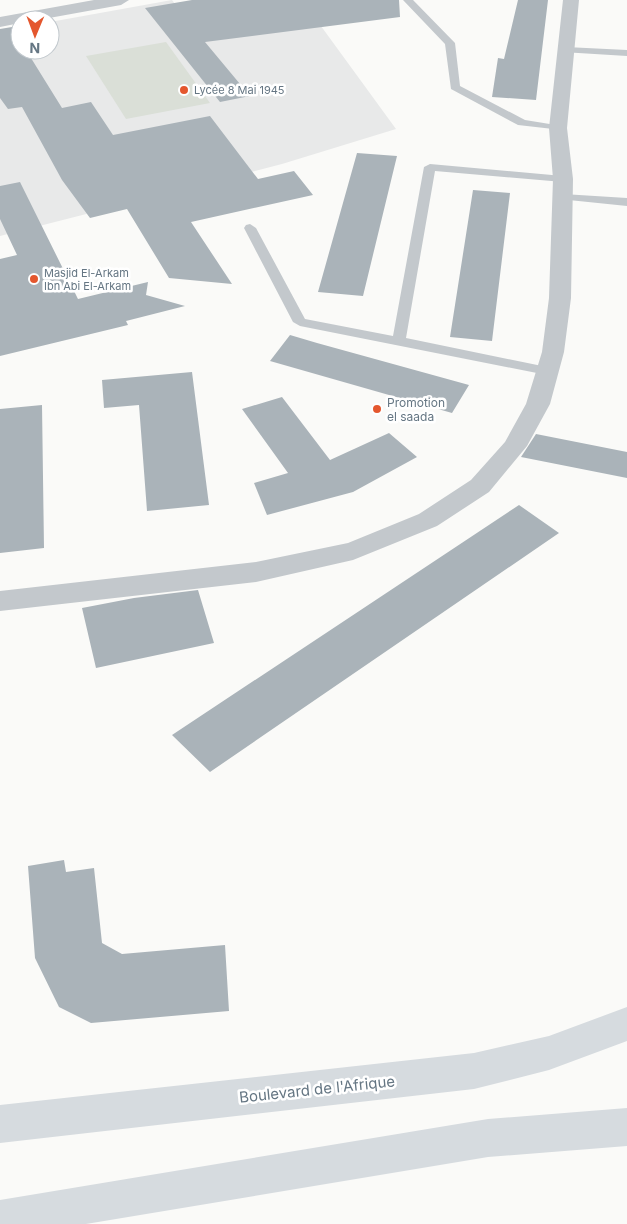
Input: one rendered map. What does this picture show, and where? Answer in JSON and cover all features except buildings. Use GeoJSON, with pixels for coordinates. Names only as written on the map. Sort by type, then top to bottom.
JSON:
{"type":"FeatureCollection","features":[{"type":"Feature","properties":{"kind":"main road","name":"Boulevard de l'Afrique"},"geometry":{"type":"LineString","coordinates":[[0,1124],[474,1071],[550,1053],[627,1024]]}},
{"type":"Feature","properties":{"kind":"main road"},"geometry":{"type":"LineString","coordinates":[[0,1219],[488,1138],[627,1127]]}},
{"type":"Feature","properties":{"kind":"street"},"geometry":{"type":"LineString","coordinates":[[0,22],[121,0]]}},
{"type":"Feature","properties":{"kind":"street"},"geometry":{"type":"LineString","coordinates":[[0,601],[256,572],[353,551],[419,524],[480,486],[515,446],[538,404],[553,352],[560,298],[563,188],[558,128],[571,0]]}},
{"type":"Feature","properties":{"kind":"lane"},"geometry":{"type":"LineString","coordinates":[[408,0],[450,43],[456,87],[522,123],[558,128]]}},
{"type":"Feature","properties":{"kind":"lane"},"geometry":{"type":"LineString","coordinates":[[566,50],[627,53]]}},
{"type":"Feature","properties":{"kind":"lane"},"geometry":{"type":"LineString","coordinates":[[399,341],[430,167],[563,188],[627,202]]}},
{"type":"Feature","properties":{"kind":"lane"},"geometry":{"type":"LineString","coordinates":[[250,228],[300,322],[547,371]]}},
{"type":"Feature","properties":{"kind":"shaded area","name":"Lycée 8 Mai 1945"},"geometry":{"type":"Polygon","coordinates":[[[172,0],[175,4],[201,0],[302,0],[396,129],[282,164],[0,236],[0,31],[10,29],[10,60],[60,60],[60,20],[172,0]]]}},
{"type":"Feature","properties":{"kind":"shaded area"},"geometry":{"type":"Polygon","coordinates":[[[166,42],[210,103],[126,119],[86,56],[166,42]]]}},
{"type":"Feature","properties":{"kind":"place","name":"Lycée 8 Mai 1945"},"geometry":{"type":"Point","coordinates":[184,90]}},
{"type":"Feature","properties":{"kind":"place","name":"Masjid El-Arkam Ibn Abi El-Arkam"},"geometry":{"type":"Point","coordinates":[34,279]}},
{"type":"Feature","properties":{"kind":"place","name":"Promotion el saada"},"geometry":{"type":"Point","coordinates":[377,409]}}]}
